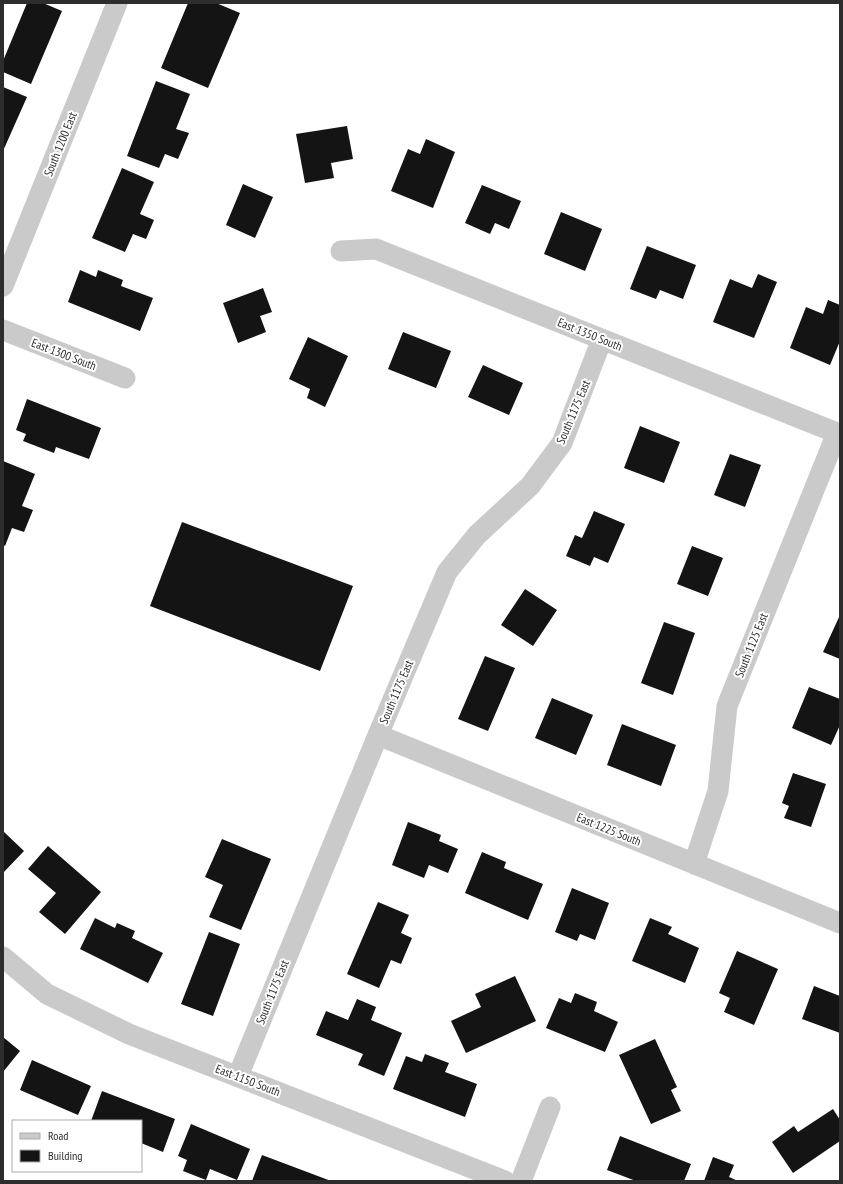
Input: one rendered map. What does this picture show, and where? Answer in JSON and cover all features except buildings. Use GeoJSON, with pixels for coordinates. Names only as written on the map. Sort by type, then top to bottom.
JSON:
{"type":"FeatureCollection","features":[{"type":"Feature","properties":{"kind":"street","name":"South 1200 East"},"geometry":{"type":"LineString","coordinates":[[3,286],[117,3]]}},
{"type":"Feature","properties":{"kind":"street","name":"East 1350 South"},"geometry":{"type":"LineString","coordinates":[[341,251],[376,249],[837,433]]}},
{"type":"Feature","properties":{"kind":"street","name":"East 1300 South"},"geometry":{"type":"LineString","coordinates":[[3,330],[125,378]]}},
{"type":"Feature","properties":{"kind":"street","name":"South 1175 East"},"geometry":{"type":"LineString","coordinates":[[238,1076],[378,735],[448,572],[477,535],[530,486],[562,443],[602,339]]}},
{"type":"Feature","properties":{"kind":"street","name":"South 1125 East"},"geometry":{"type":"LineString","coordinates":[[694,864],[718,791],[727,706],[837,433]]}},
{"type":"Feature","properties":{"kind":"street","name":"East 1225 South"},"geometry":{"type":"LineString","coordinates":[[378,735],[840,923]]}},
{"type":"Feature","properties":{"kind":"street","name":"East 1150 South"},"geometry":{"type":"LineString","coordinates":[[3,957],[47,994],[129,1034],[505,1181]]}},
{"type":"Feature","properties":{"kind":"street"},"geometry":{"type":"LineString","coordinates":[[521,1181],[550,1107]]}}]}
